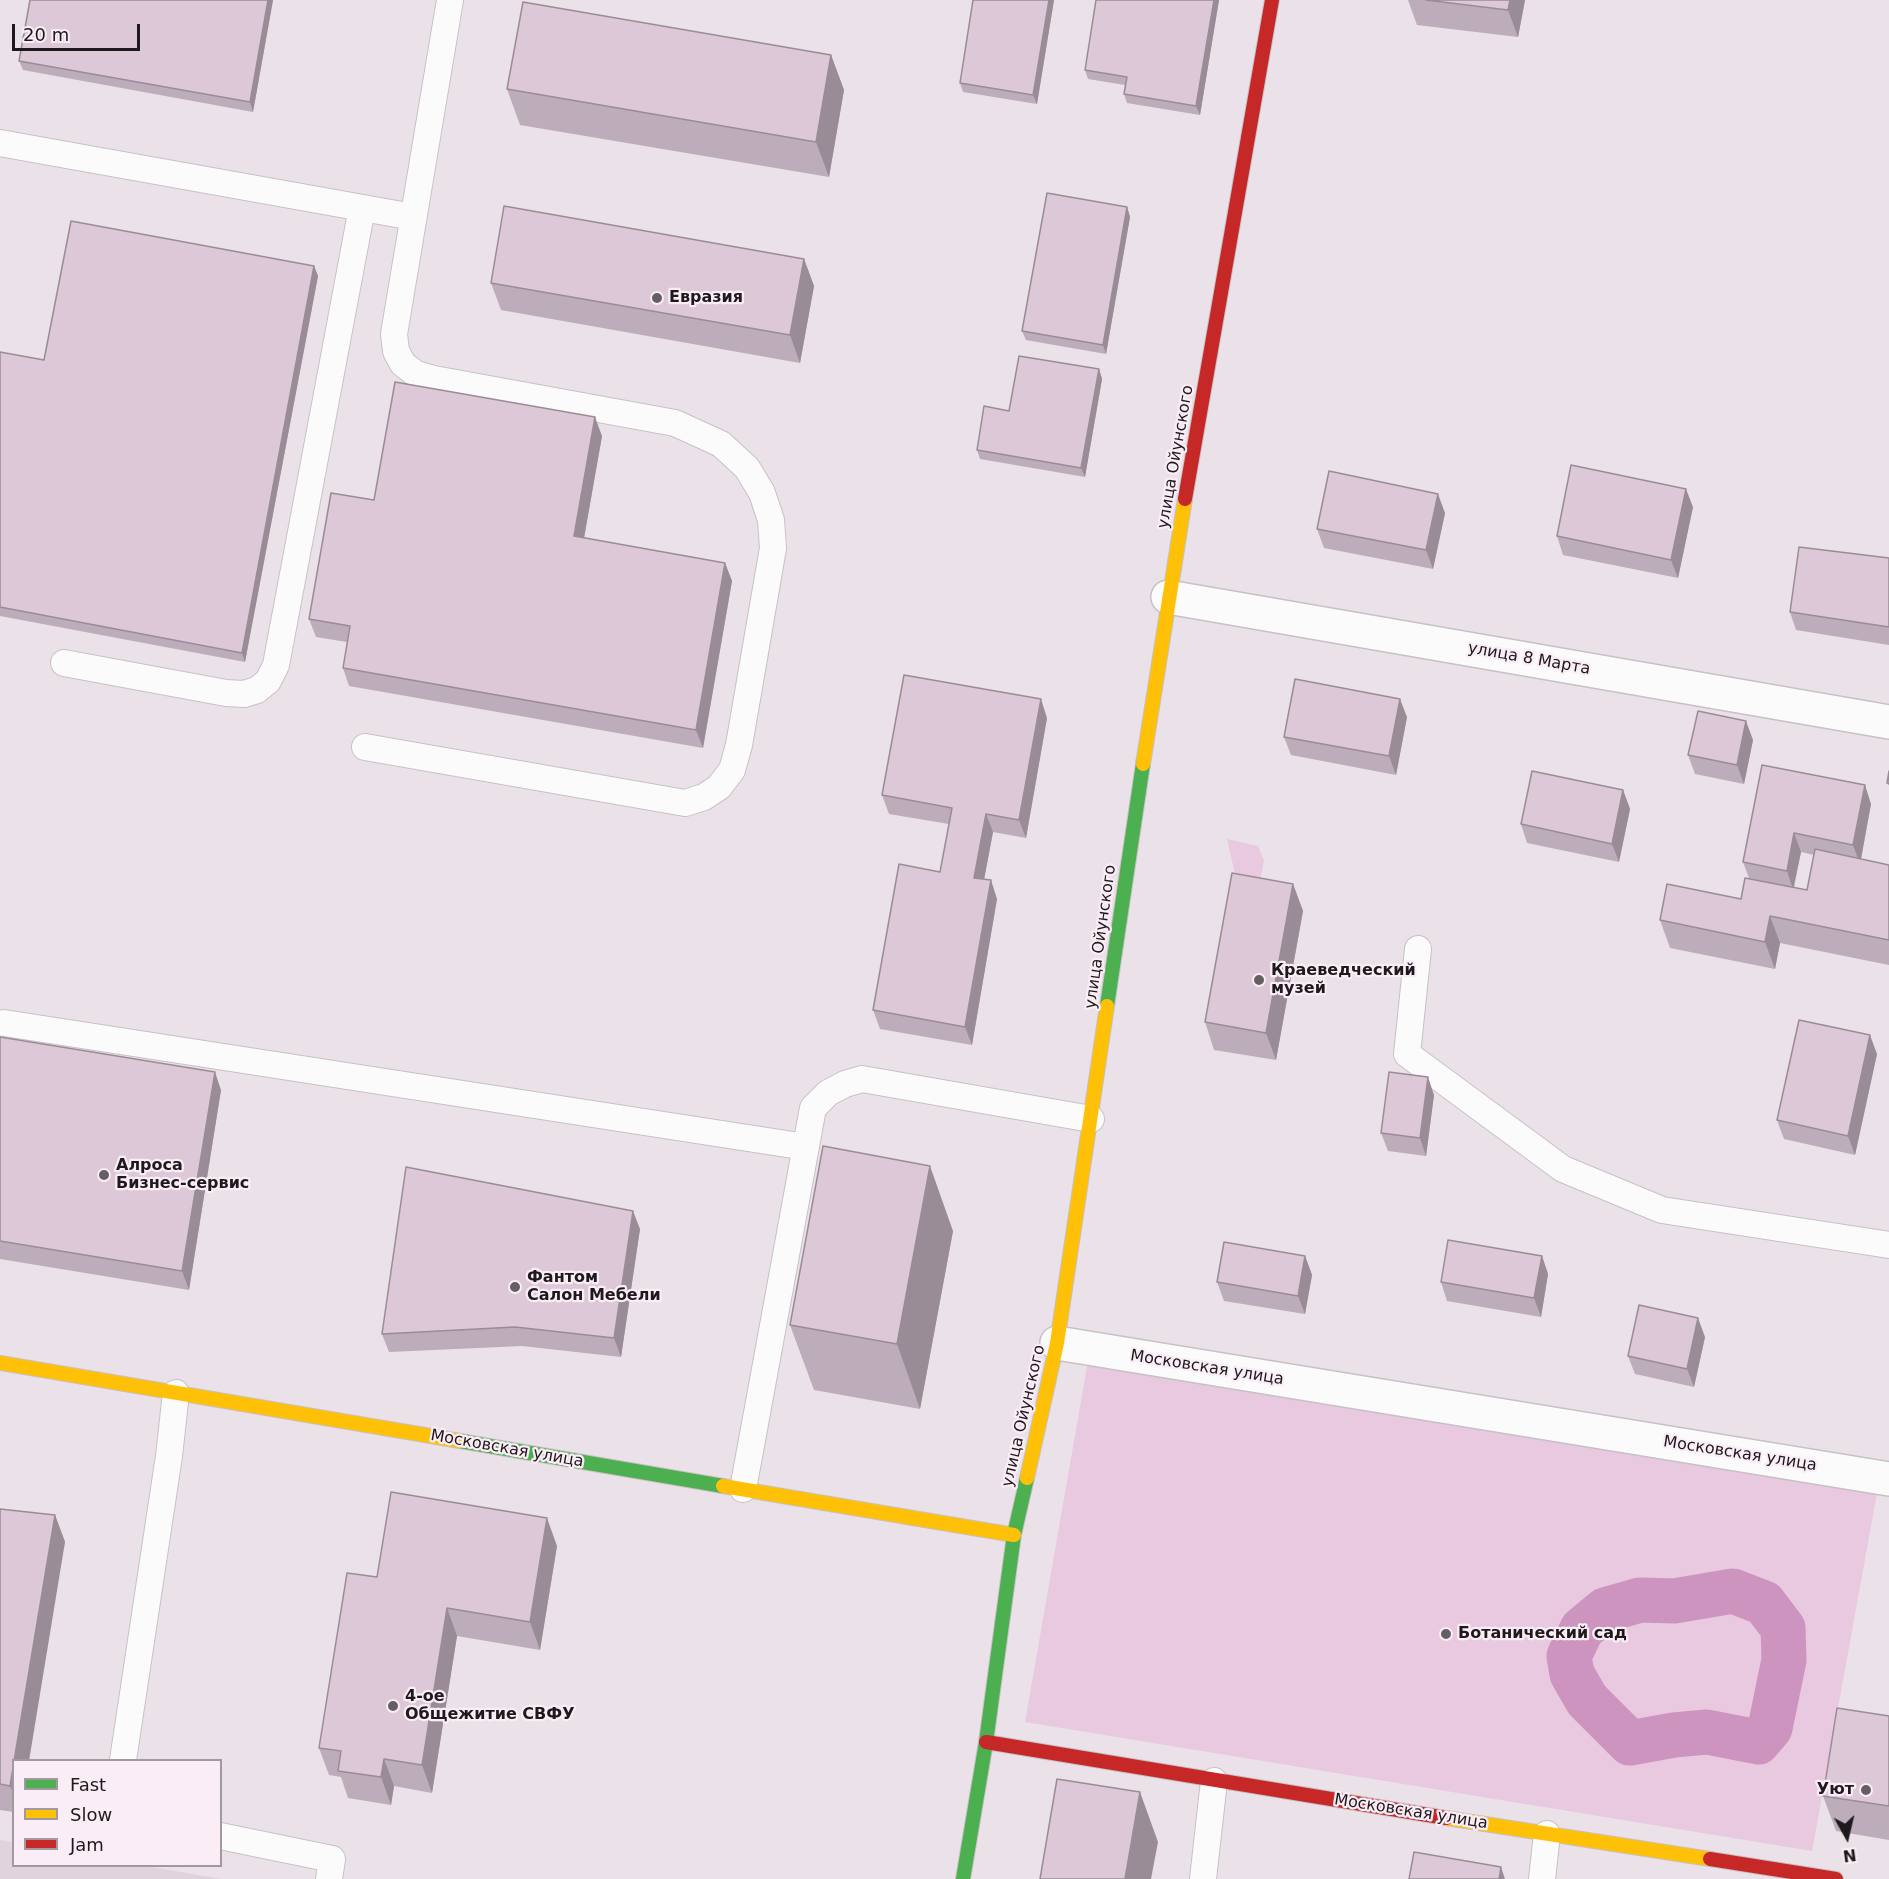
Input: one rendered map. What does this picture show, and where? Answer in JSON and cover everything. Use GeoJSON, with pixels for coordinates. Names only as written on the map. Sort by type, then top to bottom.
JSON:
{"type":"FeatureCollection","features":[{"type":"Feature","properties":{"kind":"main road","name":"улица Ойунского"},"geometry":{"type":"LineString","coordinates":[[963,1879],[986,1742],[1014,1535],[1057,1343],[1168,597],[1272,0]]}},
{"type":"Feature","properties":{"kind":"main road","name":"Московская улица"},"geometry":{"type":"LineString","coordinates":[[0,1363],[1014,1535]]}},
{"type":"Feature","properties":{"kind":"main road","name":"Московская улица"},"geometry":{"type":"LineString","coordinates":[[986,1742],[1214,1782],[1836,1879]]}},
{"type":"Feature","properties":{"kind":"street","name":"улица 8 Марта"},"geometry":{"type":"LineString","coordinates":[[1168,597],[1889,722]]}},
{"type":"Feature","properties":{"kind":"street","name":"Московская улица"},"geometry":{"type":"LineString","coordinates":[[1057,1343],[1889,1479]]}},
{"type":"Feature","properties":{"kind":"lane"},"geometry":{"type":"LineString","coordinates":[[365,747],[685,803],[704,797],[719,787],[732,770],[739,745],[774,548],[771,520],[762,493],[747,468],[722,444],[675,423],[434,379],[416,374],[403,364],[396,351],[394,334],[450,0]]}},
{"type":"Feature","properties":{"kind":"lane"},"geometry":{"type":"LineString","coordinates":[[0,143],[413,217]]}},
{"type":"Feature","properties":{"kind":"lane"},"geometry":{"type":"LineString","coordinates":[[64,663],[226,693],[244,694],[257,690],[268,681],[276,665],[362,208]]}},
{"type":"Feature","properties":{"kind":"lane"},"geometry":{"type":"LineString","coordinates":[[1418,949],[1407,1054],[1563,1169],[1662,1210],[1889,1245]]}},
{"type":"Feature","properties":{"kind":"lane"},"geometry":{"type":"LineString","coordinates":[[4,1023],[806,1147]]}},
{"type":"Feature","properties":{"kind":"lane"},"geometry":{"type":"LineString","coordinates":[[743,1489],[813,1108],[828,1093],[844,1084],[862,1079],[885,1081],[1091,1119]]}},
{"type":"Feature","properties":{"kind":"lane"},"geometry":{"type":"LineString","coordinates":[[123,1759],[169,1456],[176,1393]]}},
{"type":"Feature","properties":{"kind":"lane"},"geometry":{"type":"LineString","coordinates":[[1203,1879],[1214,1782]]}},
{"type":"Feature","properties":{"kind":"lane"},"geometry":{"type":"LineString","coordinates":[[1542,1879],[1547,1834]]}},
{"type":"Feature","properties":{"kind":"lane"},"geometry":{"type":"LineString","coordinates":[[222,1836],[332,1859],[329,1879]]}},
{"type":"Feature","properties":{"kind":"shaded area"},"geometry":{"type":"Polygon","coordinates":[[[1227,839],[1258,846],[1264,860],[1256,903],[1241,900],[1227,839]]]}},
{"type":"Feature","properties":{"kind":"shaded area","name":"Ботанический сад"},"geometry":{"type":"Polygon","coordinates":[[[1088,1361],[1877,1493],[1812,1851],[1025,1722],[1088,1361]]]}},
{"type":"Feature","properties":{"kind":"shaded area"},"geometry":{"type":"Polygon","coordinates":[[[0,1840],[12,1842],[12,1867],[152,1867],[222,1879],[0,1879],[0,1840]]]}},
{"type":"Feature","properties":{"kind":"building"},"geometry":{"type":"Polygon","coordinates":[[[30,0],[268,0],[250,102],[19,61],[30,0]]]}},
{"type":"Feature","properties":{"kind":"building"},"geometry":{"type":"Polygon","coordinates":[[[973,0],[1049,0],[1033,95],[960,83],[973,0]]]}},
{"type":"Feature","properties":{"kind":"building"},"geometry":{"type":"Polygon","coordinates":[[[1096,0],[1214,0],[1196,106],[1124,94],[1127,77],[1085,70],[1096,0]]]}},
{"type":"Feature","properties":{"kind":"building"},"geometry":{"type":"Polygon","coordinates":[[[1426,0],[1510,0],[1508,10],[1426,0]]]}},
{"type":"Feature","properties":{"kind":"building"},"geometry":{"type":"Polygon","coordinates":[[[523,2],[831,55],[816,142],[507,89],[523,2]]]}},
{"type":"Feature","properties":{"kind":"building"},"geometry":{"type":"Polygon","coordinates":[[[1047,193],[1127,207],[1103,345],[1022,331],[1047,193]]]}},
{"type":"Feature","properties":{"kind":"building","name":"Евразия"},"geometry":{"type":"Polygon","coordinates":[[[504,206],[804,259],[790,335],[491,283],[504,206]]]}},
{"type":"Feature","properties":{"kind":"building"},"geometry":{"type":"Polygon","coordinates":[[[71,221],[314,266],[242,653],[0,607],[0,352],[44,360],[71,221]]]}},
{"type":"Feature","properties":{"kind":"building"},"geometry":{"type":"Polygon","coordinates":[[[1019,356],[1099,369],[1081,468],[977,450],[984,406],[1009,411],[1019,356]]]}},
{"type":"Feature","properties":{"kind":"building"},"geometry":{"type":"Polygon","coordinates":[[[395,382],[595,417],[574,536],[725,563],[696,730],[343,668],[350,626],[309,619],[331,493],[374,500],[395,382]]]}},
{"type":"Feature","properties":{"kind":"building"},"geometry":{"type":"Polygon","coordinates":[[[1571,465],[1686,489],[1671,560],[1557,536],[1571,465]]]}},
{"type":"Feature","properties":{"kind":"building"},"geometry":{"type":"Polygon","coordinates":[[[1329,471],[1438,494],[1426,550],[1317,529],[1329,471]]]}},
{"type":"Feature","properties":{"kind":"building"},"geometry":{"type":"Polygon","coordinates":[[[1799,547],[1889,558],[1889,627],[1790,612],[1799,547]]]}},
{"type":"Feature","properties":{"kind":"building"},"geometry":{"type":"Polygon","coordinates":[[[904,675],[1041,699],[1019,820],[986,814],[974,878],[991,880],[965,1027],[873,1010],[899,864],[940,872],[952,808],[882,795],[904,675]]]}},
{"type":"Feature","properties":{"kind":"building"},"geometry":{"type":"Polygon","coordinates":[[[1295,679],[1400,699],[1389,756],[1284,737],[1295,679]]]}},
{"type":"Feature","properties":{"kind":"building"},"geometry":{"type":"Polygon","coordinates":[[[1698,711],[1746,721],[1737,765],[1688,755],[1698,711]]]}},
{"type":"Feature","properties":{"kind":"building"},"geometry":{"type":"Polygon","coordinates":[[[1762,765],[1865,785],[1853,845],[1794,833],[1787,871],[1743,862],[1762,765]]]}},
{"type":"Feature","properties":{"kind":"building"},"geometry":{"type":"Polygon","coordinates":[[[1532,771],[1623,790],[1612,844],[1521,824],[1532,771]]]}},
{"type":"Feature","properties":{"kind":"building"},"geometry":{"type":"Polygon","coordinates":[[[1815,849],[1889,865],[1889,940],[1770,916],[1765,942],[1660,920],[1667,884],[1741,899],[1745,878],[1807,890],[1815,849]]]}},
{"type":"Feature","properties":{"kind":"building","name":"Краеведческий музей"},"geometry":{"type":"Polygon","coordinates":[[[1232,873],[1293,884],[1266,1033],[1205,1022],[1232,873]]]}},
{"type":"Feature","properties":{"kind":"building"},"geometry":{"type":"Polygon","coordinates":[[[1799,1020],[1870,1035],[1848,1136],[1777,1120],[1799,1020]]]}},
{"type":"Feature","properties":{"kind":"building","name":"Алроса Бизнес-сервис"},"geometry":{"type":"Polygon","coordinates":[[[0,1037],[215,1072],[182,1271],[0,1241],[0,1037]]]}},
{"type":"Feature","properties":{"kind":"building"},"geometry":{"type":"Polygon","coordinates":[[[1389,1072],[1428,1077],[1420,1138],[1381,1133],[1389,1072]]]}},
{"type":"Feature","properties":{"kind":"building"},"geometry":{"type":"Polygon","coordinates":[[[823,1146],[930,1166],[897,1344],[790,1325],[823,1146]]]}},
{"type":"Feature","properties":{"kind":"building","name":"Фантом Салон Мебели"},"geometry":{"type":"Polygon","coordinates":[[[406,1167],[633,1211],[614,1338],[515,1327],[382,1334],[406,1167]]]}},
{"type":"Feature","properties":{"kind":"building"},"geometry":{"type":"Polygon","coordinates":[[[1448,1240],[1542,1256],[1534,1298],[1441,1282],[1448,1240]]]}},
{"type":"Feature","properties":{"kind":"building"},"geometry":{"type":"Polygon","coordinates":[[[1224,1242],[1305,1256],[1298,1296],[1217,1282],[1224,1242]]]}},
{"type":"Feature","properties":{"kind":"building"},"geometry":{"type":"Polygon","coordinates":[[[1639,1305],[1698,1318],[1687,1369],[1628,1356],[1639,1305]]]}},
{"type":"Feature","properties":{"kind":"building"},"geometry":{"type":"Polygon","coordinates":[[[391,1492],[547,1518],[530,1622],[447,1608],[422,1765],[384,1759],[381,1777],[338,1771],[341,1751],[319,1748],[347,1573],[377,1577],[391,1492]]]}},
{"type":"Feature","properties":{"kind":"building"},"geometry":{"type":"Polygon","coordinates":[[[0,1509],[55,1515],[14,1759],[12,1759],[10,1786],[0,1784],[0,1509]]]}},
{"type":"Feature","properties":{"kind":"building"},"geometry":{"type":"Polygon","coordinates":[[[1837,1708],[1889,1716],[1889,1806],[1823,1796],[1837,1708]]]}},
{"type":"Feature","properties":{"kind":"building"},"geometry":{"type":"Polygon","coordinates":[[[1057,1779],[1140,1792],[1125,1879],[1040,1879],[1057,1779]]]}},
{"type":"Feature","properties":{"kind":"building"},"geometry":{"type":"Polygon","coordinates":[[[1414,1852],[1501,1867],[1499,1879],[1409,1879],[1414,1852]]]}},
{"type":"Feature","properties":{"kind":"waterway"},"geometry":{"type":"LineString","coordinates":[[1733,1591],[1764,1603],[1783,1628],[1784,1660],[1770,1728],[1758,1742],[1707,1732],[1630,1743],[1587,1700],[1572,1674],[1569,1656],[1582,1629],[1605,1610],[1640,1600],[1674,1601],[1733,1591]]}},
{"type":"Feature","properties":{"kind":"traffic: fast"},"geometry":{"type":"LineString","coordinates":[[1107,1006],[1143,764]]}},
{"type":"Feature","properties":{"kind":"traffic: fast"},"geometry":{"type":"LineString","coordinates":[[460,1441],[723,1486]]}},
{"type":"Feature","properties":{"kind":"traffic: fast"},"geometry":{"type":"LineString","coordinates":[[963,1879],[986,1742],[1014,1535],[1027,1478]]}},
{"type":"Feature","properties":{"kind":"traffic: slow"},"geometry":{"type":"LineString","coordinates":[[1143,764],[1185,499]]}},
{"type":"Feature","properties":{"kind":"traffic: slow"},"geometry":{"type":"LineString","coordinates":[[1027,1478],[1057,1343],[1107,1006]]}},
{"type":"Feature","properties":{"kind":"traffic: slow"},"geometry":{"type":"LineString","coordinates":[[0,1363],[460,1441]]}},
{"type":"Feature","properties":{"kind":"traffic: slow"},"geometry":{"type":"LineString","coordinates":[[723,1486],[1014,1535]]}},
{"type":"Feature","properties":{"kind":"traffic: slow"},"geometry":{"type":"LineString","coordinates":[[1446,1818],[1710,1859]]}},
{"type":"Feature","properties":{"kind":"traffic: jam"},"geometry":{"type":"LineString","coordinates":[[1185,499],[1272,0]]}},
{"type":"Feature","properties":{"kind":"traffic: jam"},"geometry":{"type":"LineString","coordinates":[[986,1742],[1446,1818]]}},
{"type":"Feature","properties":{"kind":"traffic: jam"},"geometry":{"type":"LineString","coordinates":[[1710,1859],[1836,1879]]}},
{"type":"Feature","properties":{"kind":"place","name":"Евразия"},"geometry":{"type":"Point","coordinates":[657,298]}},
{"type":"Feature","properties":{"kind":"place","name":"Краеведческий музей"},"geometry":{"type":"Point","coordinates":[1259,980]}},
{"type":"Feature","properties":{"kind":"place","name":"Алроса Бизнес-сервис"},"geometry":{"type":"Point","coordinates":[104,1175]}},
{"type":"Feature","properties":{"kind":"place","name":"Фантом Салон Мебели"},"geometry":{"type":"Point","coordinates":[515,1287]}},
{"type":"Feature","properties":{"kind":"place","name":"Ботанический сад"},"geometry":{"type":"Point","coordinates":[1446,1634]}},
{"type":"Feature","properties":{"kind":"place","name":"4-ое Общежитие СВФУ"},"geometry":{"type":"Point","coordinates":[393,1706]}},
{"type":"Feature","properties":{"kind":"place","name":"Уют"},"geometry":{"type":"Point","coordinates":[1866,1790]}}]}
